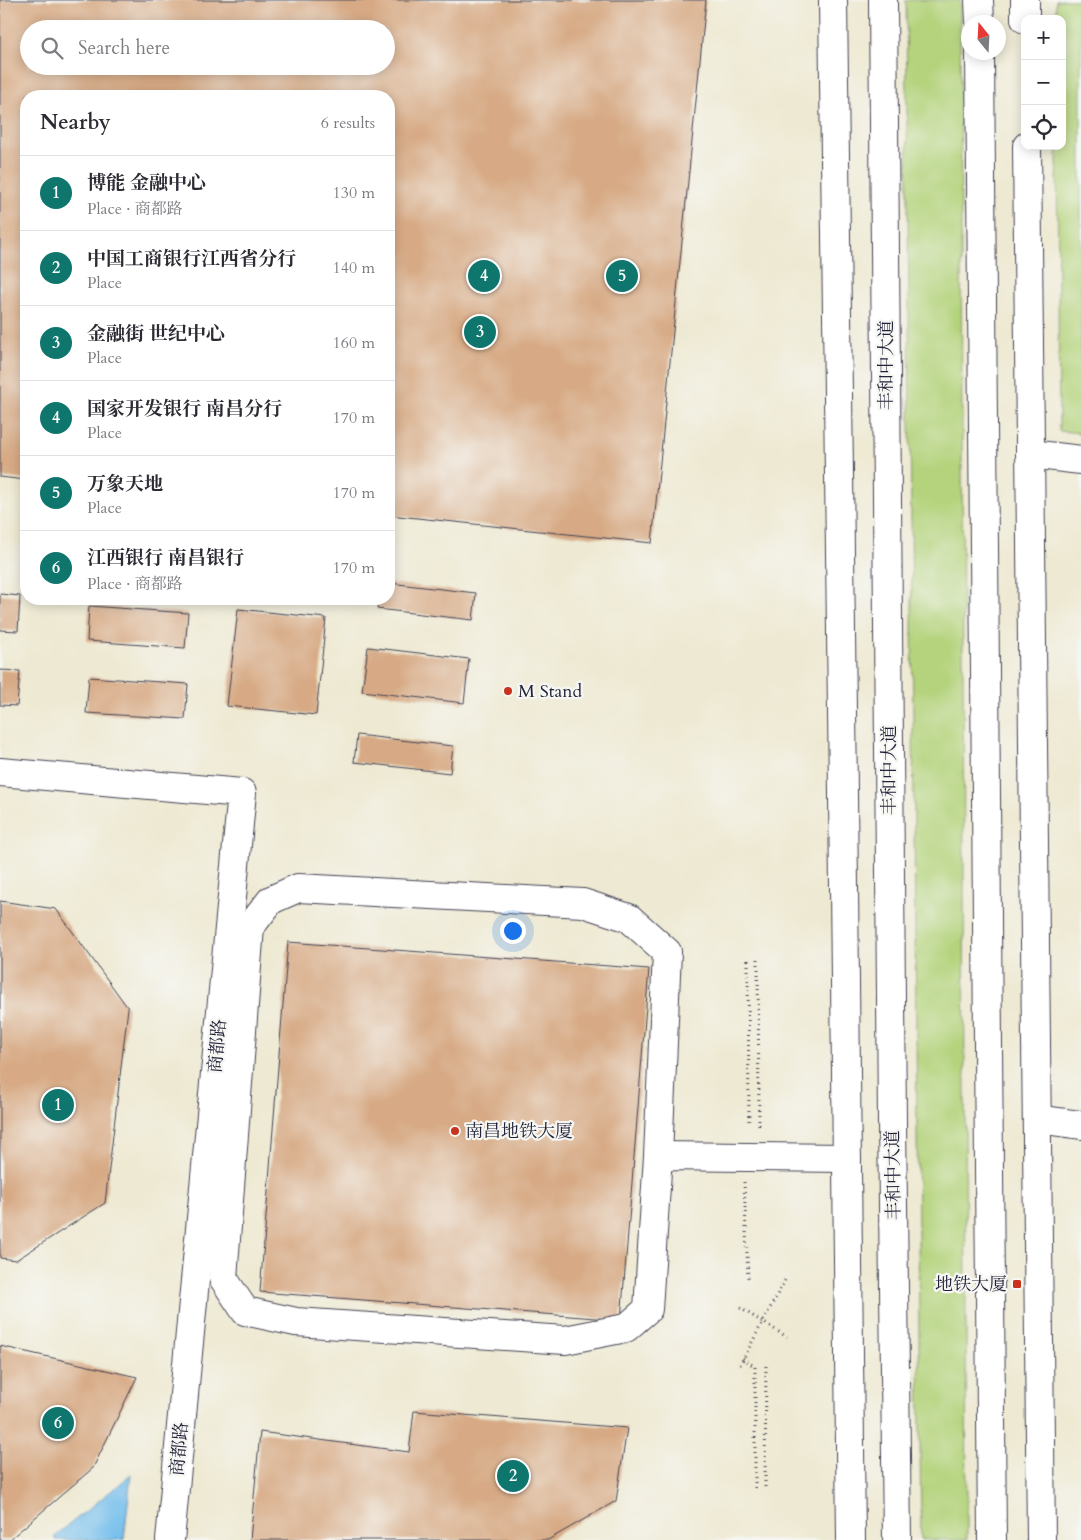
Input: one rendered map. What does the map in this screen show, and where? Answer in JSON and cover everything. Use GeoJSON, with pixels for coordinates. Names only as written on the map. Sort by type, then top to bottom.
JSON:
{"type":"FeatureCollection","features":[{"type":"Feature","properties":{"kind":"main road"},"geometry":{"type":"LineString","coordinates":[[834,0],[851,1540]]}},
{"type":"Feature","properties":{"kind":"main road","name":"丰和中大道"},"geometry":{"type":"LineString","coordinates":[[883,0],[892,1102],[898,1540]]}},
{"type":"Feature","properties":{"kind":"main road"},"geometry":{"type":"LineString","coordinates":[[979,0],[980,15]]}},
{"type":"Feature","properties":{"kind":"main road"},"geometry":{"type":"LineString","coordinates":[[1025,0],[1025,15]]}},
{"type":"Feature","properties":{"kind":"main road"},"geometry":{"type":"LineString","coordinates":[[980,60],[992,1540]]}},
{"type":"Feature","properties":{"kind":"main road"},"geometry":{"type":"LineString","coordinates":[[1027,150],[1041,1540]]}},
{"type":"Feature","properties":{"kind":"main road"},"geometry":{"type":"LineString","coordinates":[[1030,454],[1081,460]]}},
{"type":"Feature","properties":{"kind":"main road","name":"商都路"},"geometry":{"type":"LineString","coordinates":[[0,772],[242,793],[170,1540]]}},
{"type":"Feature","properties":{"kind":"main road"},"geometry":{"type":"LineString","coordinates":[[298,888],[583,903],[629,918],[667,952],[658,1156],[648,1309],[626,1328],[565,1340],[296,1322],[244,1311],[222,1278],[250,927],[271,900],[298,888]]}},
{"type":"Feature","properties":{"kind":"main road"},"geometry":{"type":"LineString","coordinates":[[1037,1119],[1081,1125]]}},
{"type":"Feature","properties":{"kind":"main road"},"geometry":{"type":"LineString","coordinates":[[658,1156],[848,1158]]}},
{"type":"Feature","properties":{"kind":"path"},"geometry":{"type":"LineString","coordinates":[[748,960],[749,1124]]}},
{"type":"Feature","properties":{"kind":"path"},"geometry":{"type":"LineString","coordinates":[[758,960],[759,1126]]}},
{"type":"Feature","properties":{"kind":"path"},"geometry":{"type":"LineString","coordinates":[[743,1157],[748,1278]]}},
{"type":"Feature","properties":{"kind":"path"},"geometry":{"type":"LineString","coordinates":[[740,1365],[785,1280]]}},
{"type":"Feature","properties":{"kind":"path"},"geometry":{"type":"LineString","coordinates":[[740,1308],[786,1337]]}},
{"type":"Feature","properties":{"kind":"path"},"geometry":{"type":"LineString","coordinates":[[743,1358],[755,1366],[755,1488]]}},
{"type":"Feature","properties":{"kind":"path"},"geometry":{"type":"LineString","coordinates":[[765,1488],[766,1363]]}},
{"type":"Feature","properties":{"kind":"green space"},"geometry":{"type":"Polygon","coordinates":[[[906,0],[960,0],[967,1540],[921,1540],[906,0]]]}},
{"type":"Feature","properties":{"kind":"green space"},"geometry":{"type":"Polygon","coordinates":[[[1056,0],[1081,0],[1081,433],[1059,431],[1057,150],[1066,150],[1066,15],[1056,15],[1056,0]]]}},
{"type":"Feature","properties":{"kind":"water"},"geometry":{"type":"Polygon","coordinates":[[[131,1475],[124,1540],[55,1540],[55,1536],[131,1475]]]}},
{"type":"Feature","properties":{"kind":"building"},"geometry":{"type":"Polygon","coordinates":[[[0,0],[706,0],[652,543],[395,516],[395,90],[20,90],[20,479],[0,477],[0,0]]]}},
{"type":"Feature","properties":{"kind":"building"},"geometry":{"type":"Polygon","coordinates":[[[395,584],[476,593],[473,620],[377,609],[377,605],[395,605],[395,584]]]}},
{"type":"Feature","properties":{"kind":"building"},"geometry":{"type":"Polygon","coordinates":[[[0,594],[20,596],[18,631],[0,630],[0,594]]]}},
{"type":"Feature","properties":{"kind":"building"},"geometry":{"type":"Polygon","coordinates":[[[89,606],[188,613],[185,648],[87,641],[89,606]]]}},
{"type":"Feature","properties":{"kind":"building"},"geometry":{"type":"Polygon","coordinates":[[[238,609],[326,618],[316,715],[227,706],[238,609]]]}},
{"type":"Feature","properties":{"kind":"building"},"geometry":{"type":"Polygon","coordinates":[[[368,647],[469,659],[464,703],[362,691],[368,647]]]}},
{"type":"Feature","properties":{"kind":"building"},"geometry":{"type":"Polygon","coordinates":[[[0,670],[20,671],[17,706],[0,705],[0,670]]]}},
{"type":"Feature","properties":{"kind":"building"},"geometry":{"type":"Polygon","coordinates":[[[89,677],[188,684],[185,719],[86,713],[89,677]]]}},
{"type":"Feature","properties":{"kind":"building"},"geometry":{"type":"Polygon","coordinates":[[[357,735],[453,746],[450,773],[354,762],[357,735]]]}},
{"type":"Feature","properties":{"kind":"building"},"geometry":{"type":"Polygon","coordinates":[[[0,901],[56,909],[128,1008],[105,1203],[16,1260],[0,1258],[0,901]]]}},
{"type":"Feature","properties":{"kind":"building","name":"南昌地铁大厦"},"geometry":{"type":"Polygon","coordinates":[[[288,942],[649,969],[621,1320],[260,1292],[288,942]]]}},
{"type":"Feature","properties":{"kind":"building"},"geometry":{"type":"Polygon","coordinates":[[[0,1346],[137,1377],[93,1468],[9,1540],[0,1540],[0,1346]]]}},
{"type":"Feature","properties":{"kind":"building"},"geometry":{"type":"Polygon","coordinates":[[[414,1411],[627,1428],[616,1501],[548,1540],[250,1540],[260,1432],[409,1452],[414,1411]]]}},
{"type":"Feature","properties":{"kind":"place","name":"国家开发银行 南昌分行"},"geometry":{"type":"Point","coordinates":[484,276]}},
{"type":"Feature","properties":{"kind":"place","name":"万象天地"},"geometry":{"type":"Point","coordinates":[622,276]}},
{"type":"Feature","properties":{"kind":"place","name":"金融街 世纪中心"},"geometry":{"type":"Point","coordinates":[480,332]}},
{"type":"Feature","properties":{"kind":"place","name":"M Stand"},"geometry":{"type":"Point","coordinates":[508,691]}},
{"type":"Feature","properties":{"kind":"place","name":"博能 金融中心"},"geometry":{"type":"Point","coordinates":[58,1105]}},
{"type":"Feature","properties":{"kind":"place","name":"南昌地铁大厦"},"geometry":{"type":"Point","coordinates":[455,1131]}},
{"type":"Feature","properties":{"kind":"place","name":"地铁大厦"},"geometry":{"type":"Point","coordinates":[1017,1284]}},
{"type":"Feature","properties":{"kind":"place","name":"江西银行 南昌银行"},"geometry":{"type":"Point","coordinates":[58,1423]}},
{"type":"Feature","properties":{"kind":"place","name":"中国工商银行江西省分行"},"geometry":{"type":"Point","coordinates":[513,1476]}}]}
